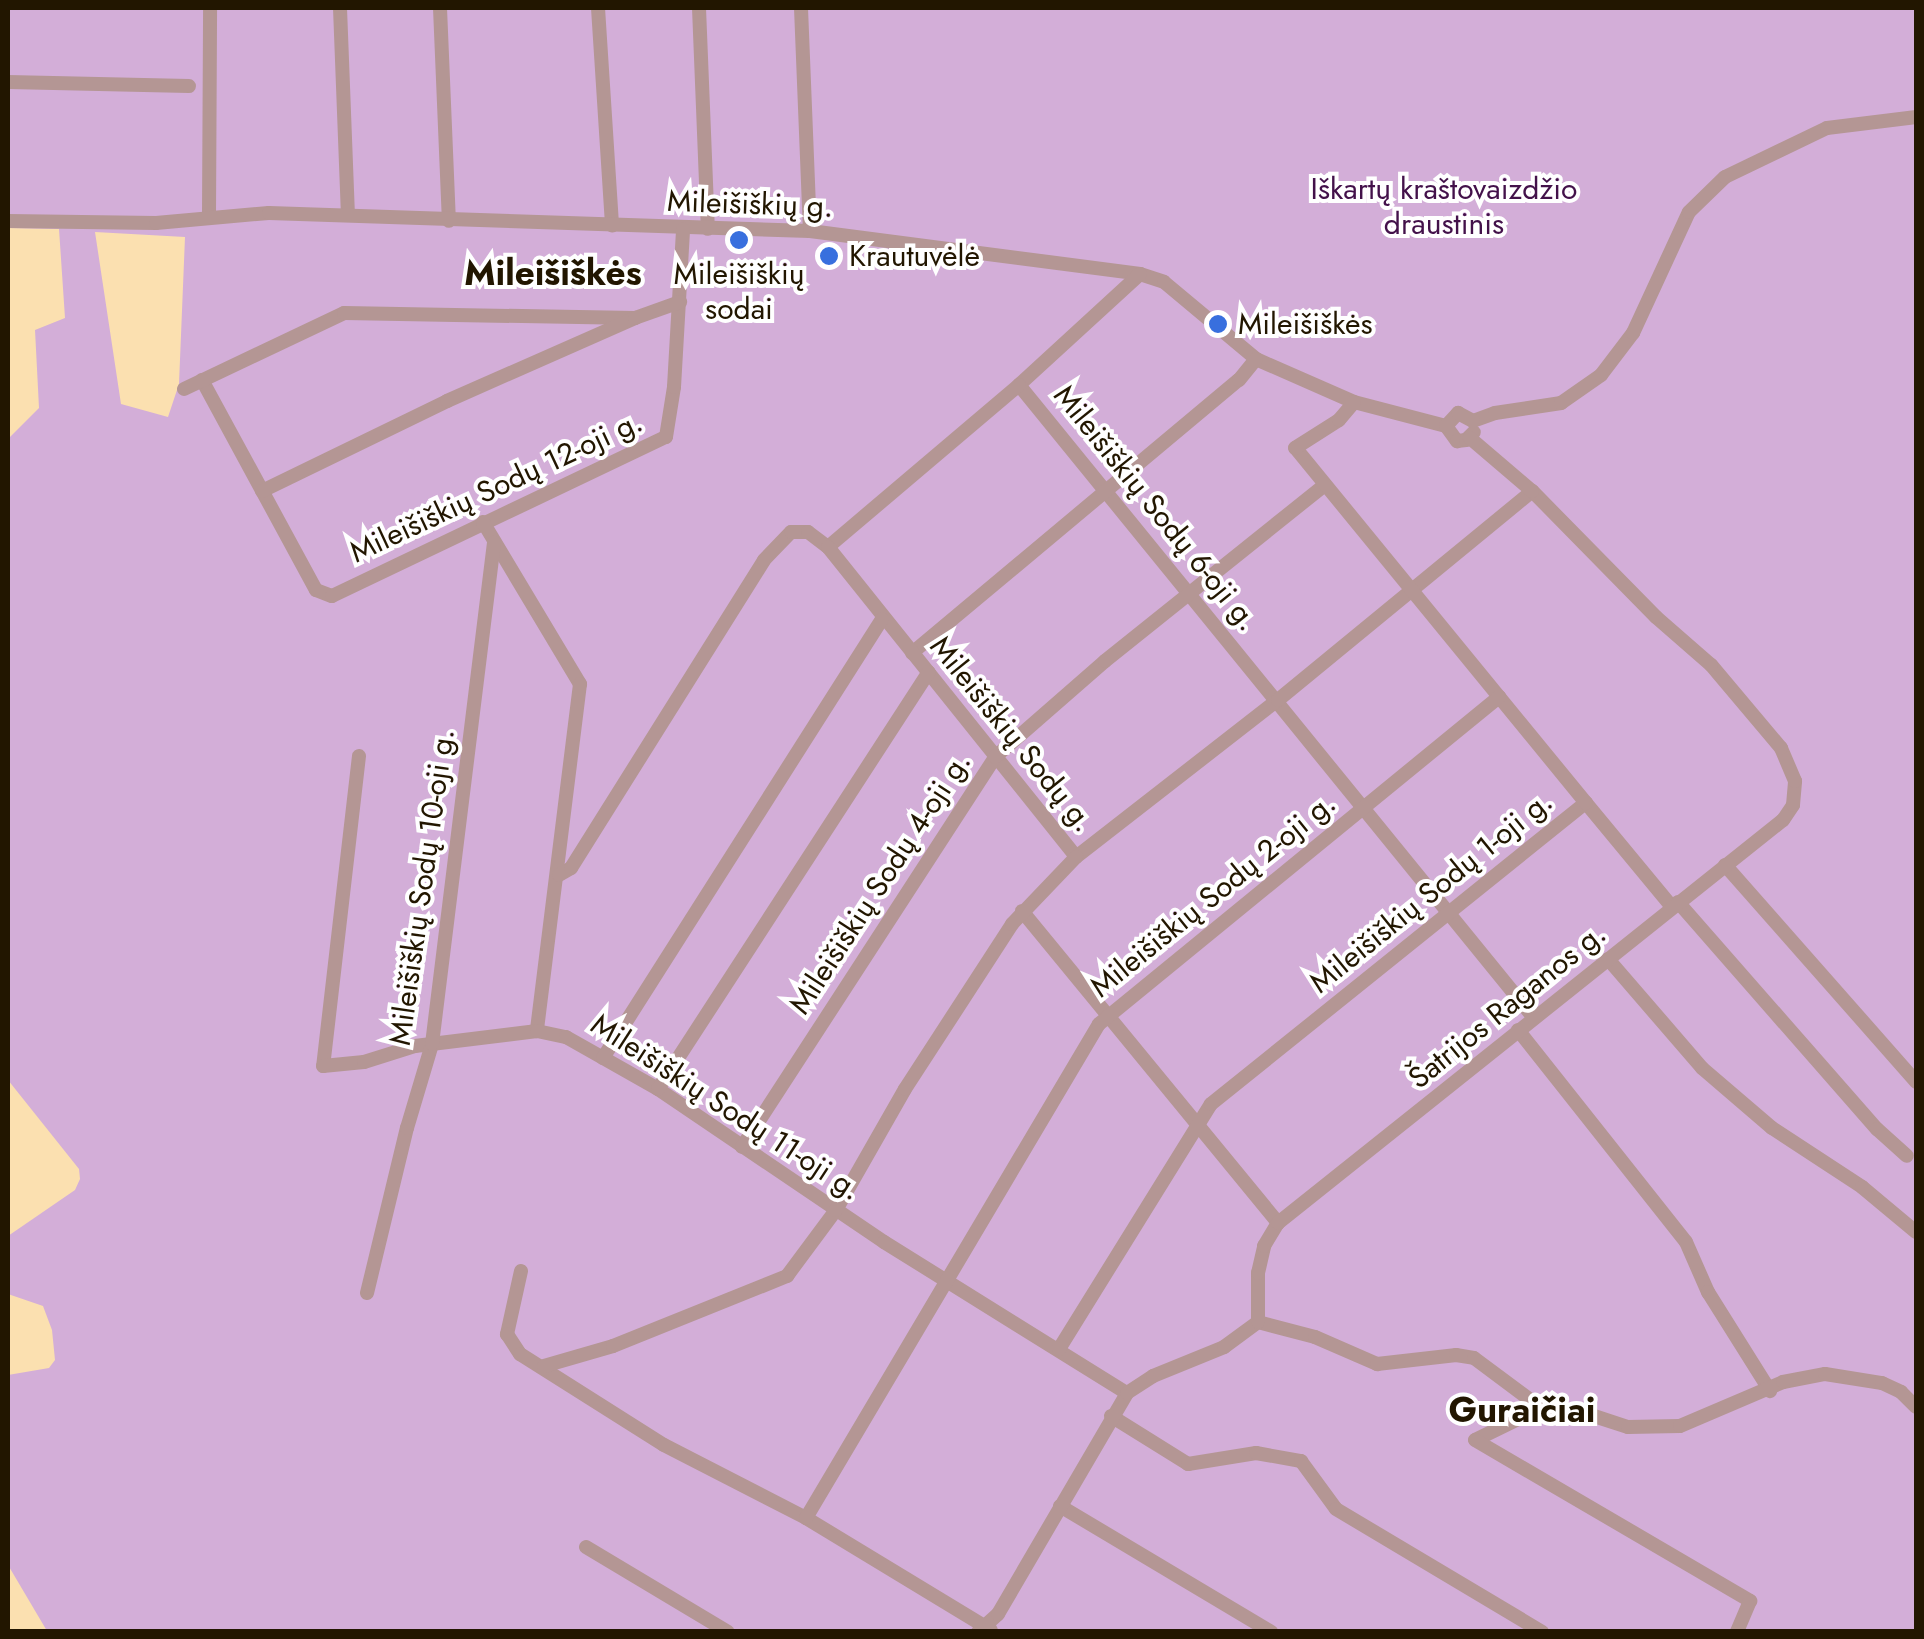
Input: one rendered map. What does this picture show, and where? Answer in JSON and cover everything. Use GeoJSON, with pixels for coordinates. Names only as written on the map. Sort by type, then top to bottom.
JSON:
{"type":"FeatureCollection","features":[{"type":"Feature","properties":{"kind":"street"},"geometry":{"type":"LineString","coordinates":[[209,216],[210,8]]}},
{"type":"Feature","properties":{"kind":"street"},"geometry":{"type":"LineString","coordinates":[[340,8],[348,215]]}},
{"type":"Feature","properties":{"kind":"street"},"geometry":{"type":"LineString","coordinates":[[440,8],[449,220]]}},
{"type":"Feature","properties":{"kind":"street"},"geometry":{"type":"LineString","coordinates":[[598,8],[612,226]]}},
{"type":"Feature","properties":{"kind":"street"},"geometry":{"type":"LineString","coordinates":[[698,8],[708,229]]}},
{"type":"Feature","properties":{"kind":"street"},"geometry":{"type":"LineString","coordinates":[[801,8],[810,230]]}},
{"type":"Feature","properties":{"kind":"street"},"geometry":{"type":"LineString","coordinates":[[8,82],[189,86]]}},
{"type":"Feature","properties":{"kind":"street"},"geometry":{"type":"LineString","coordinates":[[1473,421],[1470,438],[1452,439],[1446,426],[1458,413],[1473,421],[1495,413],[1561,403],[1601,376],[1633,333],[1689,212],[1725,178],[1827,128],[1916,117]]}},
{"type":"Feature","properties":{"kind":"street","name":"Mileišiškių g."},"geometry":{"type":"LineString","coordinates":[[8,221],[156,223],[209,216],[348,215],[683,229],[810,230],[1140,274],[1164,282],[1256,360],[1354,402],[1446,426]]}},
{"type":"Feature","properties":{"kind":"street","name":"Mileišiškių Sodų 12-oji g."},"geometry":{"type":"LineString","coordinates":[[262,491],[323,596],[332,596],[666,438],[670,426],[683,229]]}},
{"type":"Feature","properties":{"kind":"street","name":"Mileišiškių Sodų 6-oji g."},"geometry":{"type":"LineString","coordinates":[[1140,274],[1019,385],[1534,1018]]}},
{"type":"Feature","properties":{"kind":"street"},"geometry":{"type":"LineString","coordinates":[[202,380],[262,491],[635,318],[680,302]]}},
{"type":"Feature","properties":{"kind":"street"},"geometry":{"type":"LineString","coordinates":[[184,389],[344,313],[635,318]]}},
{"type":"Feature","properties":{"kind":"street"},"geometry":{"type":"LineString","coordinates":[[912,652],[1239,380],[1256,360]]}},
{"type":"Feature","properties":{"kind":"street"},"geometry":{"type":"LineString","coordinates":[[559,874],[571,868],[777,542],[799,530],[828,547],[1019,385]]}},
{"type":"Feature","properties":{"kind":"street","name":"Mileišiškių Sodų 1-oji g."},"geometry":{"type":"LineString","coordinates":[[1058,1349],[1210,1104],[1586,803],[1325,484],[1296,443],[1339,420],[1354,402]]}},
{"type":"Feature","properties":{"kind":"street","name":"Šatrijos Raganos g."},"geometry":{"type":"LineString","coordinates":[[1278,1223],[1782,820],[1796,794],[1792,767],[1782,748],[1711,665],[1656,618],[1532,491],[1470,438]]}},
{"type":"Feature","properties":{"kind":"street","name":"Mileišiškių Sodų 4-oji g."},"geometry":{"type":"LineString","coordinates":[[742,1147],[995,757],[1104,661],[1192,595],[1325,484]]}},
{"type":"Feature","properties":{"kind":"street","name":"Mileišiškių Sodų g."},"geometry":{"type":"LineString","coordinates":[[828,547],[1076,857],[1278,700],[1532,491]]}},
{"type":"Feature","properties":{"kind":"street"},"geometry":{"type":"LineString","coordinates":[[483,522],[580,684],[537,1031]]}},
{"type":"Feature","properties":{"kind":"street","name":"Mileišiškių Sodų 10-oji g."},"geometry":{"type":"LineString","coordinates":[[368,1293],[406,1128],[432,1044],[494,543]]}},
{"type":"Feature","properties":{"kind":"street"},"geometry":{"type":"LineString","coordinates":[[602,1058],[882,619]]}},
{"type":"Feature","properties":{"kind":"street"},"geometry":{"type":"LineString","coordinates":[[658,1089],[929,672]]}},
{"type":"Feature","properties":{"kind":"street","name":"Mileišiškių Sodų 2-oji g."},"geometry":{"type":"LineString","coordinates":[[806,1518],[950,1280],[1085,1045],[1109,1012],[1499,696]]}},
{"type":"Feature","properties":{"kind":"street","name":"Mileišiškių Sodų 11-oji g."},"geometry":{"type":"LineString","coordinates":[[359,756],[323,1066],[334,1068],[432,1044],[537,1031],[566,1037],[658,1089],[836,1210],[1127,1393]]}},
{"type":"Feature","properties":{"kind":"street"},"geometry":{"type":"LineString","coordinates":[[1586,803],[1877,1129],[1907,1156]]}},
{"type":"Feature","properties":{"kind":"street"},"geometry":{"type":"LineString","coordinates":[[544,1366],[613,1346],[774,1284],[796,1266],[836,1210],[905,1089],[1022,912],[1076,857]]}},
{"type":"Feature","properties":{"kind":"street"},"geometry":{"type":"LineString","coordinates":[[1725,865],[1916,1082]]}},
{"type":"Feature","properties":{"kind":"street"},"geometry":{"type":"LineString","coordinates":[[1022,912],[1109,1012],[1278,1223],[1261,1259],[1258,1322]]}},
{"type":"Feature","properties":{"kind":"street"},"geometry":{"type":"LineString","coordinates":[[1608,960],[1702,1068],[1772,1128],[1862,1187],[1916,1232]]}},
{"type":"Feature","properties":{"kind":"street"},"geometry":{"type":"LineString","coordinates":[[1518,1030],[1686,1242],[1708,1292],[1770,1392]]}},
{"type":"Feature","properties":{"kind":"street"},"geometry":{"type":"LineString","coordinates":[[521,1271],[507,1334],[520,1354],[664,1444],[806,1518],[986,1630],[1127,1393],[1154,1376],[1224,1346],[1258,1322],[1305,1333],[1377,1364],[1456,1355],[1474,1358],[1541,1408],[1580,1412],[1628,1427],[1680,1426],[1798,1378],[1858,1376],[1902,1392],[1916,1407]]}},
{"type":"Feature","properties":{"kind":"street"},"geometry":{"type":"LineString","coordinates":[[1541,1408],[1475,1440],[1750,1601],[1737,1632]]}},
{"type":"Feature","properties":{"kind":"street"},"geometry":{"type":"LineString","coordinates":[[1112,1416],[1188,1464],[1256,1453],[1301,1461],[1336,1510],[1542,1632]]}},
{"type":"Feature","properties":{"kind":"street"},"geometry":{"type":"LineString","coordinates":[[1060,1506],[1271,1632]]}},
{"type":"Feature","properties":{"kind":"street"},"geometry":{"type":"LineString","coordinates":[[586,1548],[728,1632]]}},
{"type":"Feature","properties":{"kind":"green space","name":"Iškartų kraštovaizdžio draustinis"},"geometry":{"type":"Polygon","coordinates":[[[8,8],[1916,8],[1916,1631],[47,1631],[8,1565],[8,1375],[49,1368],[55,1360],[52,1330],[43,1306],[8,1294],[8,1236],[75,1190],[80,1179],[79,1169],[8,1080],[8,439],[39,408],[35,330],[65,318],[59,229],[8,228],[8,8]],[[95,232],[121,404],[168,417],[179,384],[185,237],[95,232]]]}},
{"type":"Feature","properties":{"kind":"place","name":"Mileišiškių sodai"},"geometry":{"type":"Point","coordinates":[739,240]}},
{"type":"Feature","properties":{"kind":"place","name":"Krautuvėlė"},"geometry":{"type":"Point","coordinates":[829,256]}},
{"type":"Feature","properties":{"kind":"place","name":"Mileišiškės"},"geometry":{"type":"Point","coordinates":[1218,324]}},
{"type":"Feature","properties":{"kind":"district","name":"Mileišiškės"},"geometry":{"type":"Point","coordinates":[553,273]}},
{"type":"Feature","properties":{"kind":"district","name":"Guraičiai"},"geometry":{"type":"Point","coordinates":[1522,1410]}}]}
